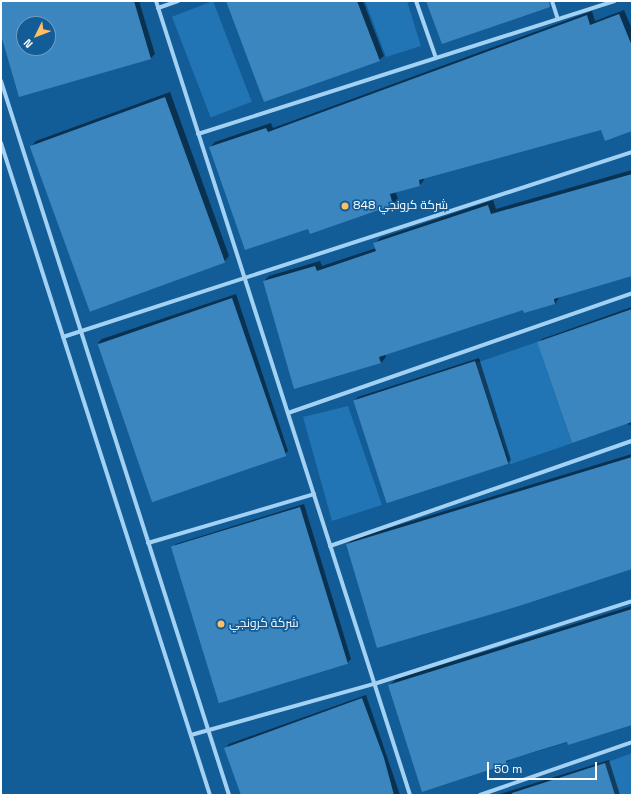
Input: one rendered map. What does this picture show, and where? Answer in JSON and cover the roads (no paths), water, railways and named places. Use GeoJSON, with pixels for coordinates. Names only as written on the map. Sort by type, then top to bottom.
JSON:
{"type":"FeatureCollection","features":[{"type":"Feature","properties":{"kind":"street"},"geometry":{"type":"LineString","coordinates":[[156,1],[410,795]]}},
{"type":"Feature","properties":{"kind":"street"},"geometry":{"type":"LineString","coordinates":[[158,8],[178,1]]}},
{"type":"Feature","properties":{"kind":"street"},"geometry":{"type":"LineString","coordinates":[[416,1],[436,58]]}},
{"type":"Feature","properties":{"kind":"street"},"geometry":{"type":"LineString","coordinates":[[552,1],[558,19]]}},
{"type":"Feature","properties":{"kind":"street"},"geometry":{"type":"LineString","coordinates":[[198,134],[614,1]]}},
{"type":"Feature","properties":{"kind":"street"},"geometry":{"type":"LineString","coordinates":[[1,81],[229,795]]}},
{"type":"Feature","properties":{"kind":"street"},"geometry":{"type":"LineString","coordinates":[[1,143],[210,795]]}},
{"type":"Feature","properties":{"kind":"street"},"geometry":{"type":"LineString","coordinates":[[62,337],[245,280],[632,152]]}},
{"type":"Feature","properties":{"kind":"street"},"geometry":{"type":"LineString","coordinates":[[288,413],[632,293]]}},
{"type":"Feature","properties":{"kind":"street"},"geometry":{"type":"LineString","coordinates":[[330,546],[632,441]]}},
{"type":"Feature","properties":{"kind":"street"},"geometry":{"type":"LineString","coordinates":[[148,543],[314,494]]}},
{"type":"Feature","properties":{"kind":"street"},"geometry":{"type":"LineString","coordinates":[[191,735],[374,684],[632,601]]}},
{"type":"Feature","properties":{"kind":"street"},"geometry":{"type":"LineString","coordinates":[[480,795],[632,742]]}},
{"type":"Feature","properties":{"kind":"place","name":"شركة كرونجي 848"},"geometry":{"type":"Point","coordinates":[345,206]}},
{"type":"Feature","properties":{"kind":"place","name":"شركة كرونجي"},"geometry":{"type":"Point","coordinates":[221,624]}}]}
